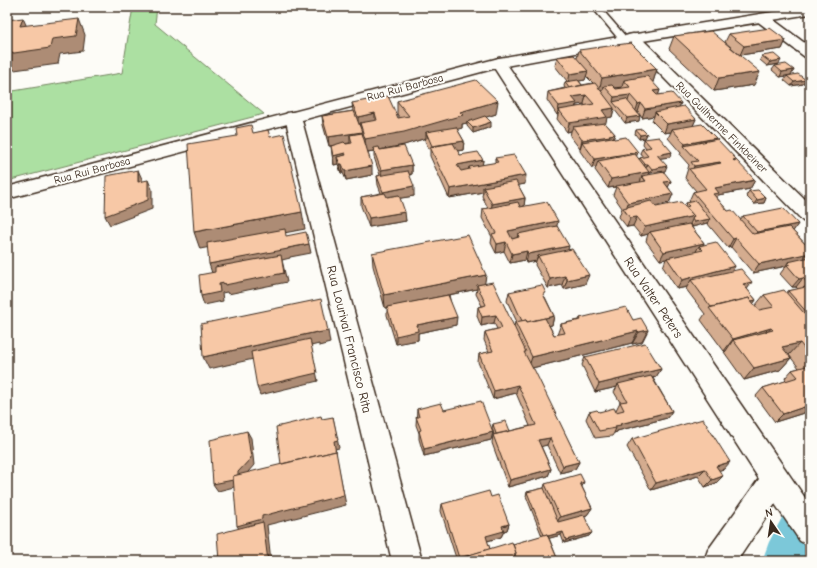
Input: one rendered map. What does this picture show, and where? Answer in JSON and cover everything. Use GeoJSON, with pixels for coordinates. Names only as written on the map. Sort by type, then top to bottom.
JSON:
{"type":"FeatureCollection","features":[{"type":"Feature","properties":{"kind":"street","name":"Rua Rui Barbosa"},"geometry":{"type":"LineString","coordinates":[[7,193],[499,63],[629,39],[810,10]]}},
{"type":"Feature","properties":{"kind":"street"},"geometry":{"type":"LineString","coordinates":[[762,18],[810,54]]}},
{"type":"Feature","properties":{"kind":"street","name":"Rua Guilherme Finkbeiner"},"geometry":{"type":"LineString","coordinates":[[629,39],[810,216]]}},
{"type":"Feature","properties":{"kind":"street","name":"Rua Valter Peters"},"geometry":{"type":"LineString","coordinates":[[499,63],[803,521]]}},
{"type":"Feature","properties":{"kind":"street","name":"Rua Lourival Francisco Rita"},"geometry":{"type":"LineString","coordinates":[[293,117],[407,561]]}},
{"type":"Feature","properties":{"kind":"street"},"geometry":{"type":"LineString","coordinates":[[720,561],[776,479]]}},
{"type":"Feature","properties":{"kind":"lane"},"geometry":{"type":"LineString","coordinates":[[596,7],[603,10],[629,39]]}},
{"type":"Feature","properties":{"kind":"green space"},"geometry":{"type":"Polygon","coordinates":[[[133,7],[157,7],[155,24],[264,114],[7,181],[7,92],[122,73],[133,7]]]}},
{"type":"Feature","properties":{"kind":"building"},"geometry":{"type":"Polygon","coordinates":[[[23,18],[20,26],[79,19],[76,36],[52,39],[50,48],[7,54],[7,20],[23,18]]]}},
{"type":"Feature","properties":{"kind":"building"},"geometry":{"type":"Polygon","coordinates":[[[770,28],[786,40],[744,46],[729,34],[770,28]]]}},
{"type":"Feature","properties":{"kind":"building"},"geometry":{"type":"Polygon","coordinates":[[[711,31],[760,72],[719,78],[674,36],[711,31]]]}},
{"type":"Feature","properties":{"kind":"building"},"geometry":{"type":"Polygon","coordinates":[[[631,43],[657,69],[602,78],[579,50],[631,43]]]}},
{"type":"Feature","properties":{"kind":"building"},"geometry":{"type":"Polygon","coordinates":[[[774,54],[781,60],[770,62],[762,56],[774,54]]]}},
{"type":"Feature","properties":{"kind":"building"},"geometry":{"type":"Polygon","coordinates":[[[574,55],[588,71],[570,74],[557,57],[574,55]]]}},
{"type":"Feature","properties":{"kind":"building"},"geometry":{"type":"Polygon","coordinates":[[[786,64],[794,70],[782,72],[775,66],[786,64]]]}},
{"type":"Feature","properties":{"kind":"building"},"geometry":{"type":"Polygon","coordinates":[[[798,74],[806,80],[794,82],[787,76],[798,74]]]}},
{"type":"Feature","properties":{"kind":"building"},"geometry":{"type":"Polygon","coordinates":[[[647,76],[660,90],[653,91],[657,95],[672,93],[681,103],[645,109],[641,103],[638,104],[630,95],[614,97],[604,86],[612,85],[616,89],[630,87],[624,80],[647,76]]]}},
{"type":"Feature","properties":{"kind":"building"},"geometry":{"type":"Polygon","coordinates":[[[476,80],[498,101],[460,112],[463,115],[404,132],[365,139],[360,123],[377,120],[375,113],[358,117],[352,103],[388,96],[398,118],[409,116],[397,101],[476,80]]]}},
{"type":"Feature","properties":{"kind":"building"},"geometry":{"type":"Polygon","coordinates":[[[578,80],[582,85],[569,88],[565,82],[578,80]]]}},
{"type":"Feature","properties":{"kind":"building"},"geometry":{"type":"Polygon","coordinates":[[[595,83],[614,108],[602,110],[607,117],[569,123],[559,110],[594,104],[586,95],[572,97],[577,103],[559,106],[548,92],[595,83]]]}},
{"type":"Feature","properties":{"kind":"building"},"geometry":{"type":"Polygon","coordinates":[[[626,99],[640,116],[627,118],[613,102],[626,99]]]}},
{"type":"Feature","properties":{"kind":"building"},"geometry":{"type":"Polygon","coordinates":[[[684,106],[696,119],[667,124],[655,112],[684,106]]]}},
{"type":"Feature","properties":{"kind":"building"},"geometry":{"type":"Polygon","coordinates":[[[354,111],[362,132],[328,137],[322,116],[354,111]]]}},
{"type":"Feature","properties":{"kind":"building"},"geometry":{"type":"Polygon","coordinates":[[[485,116],[491,122],[473,128],[467,122],[485,116]]]}},
{"type":"Feature","properties":{"kind":"building"},"geometry":{"type":"Polygon","coordinates":[[[605,123],[615,134],[582,140],[573,127],[605,123]]]}},
{"type":"Feature","properties":{"kind":"building"},"geometry":{"type":"Polygon","coordinates":[[[702,124],[716,138],[685,144],[672,129],[702,124]]]}},
{"type":"Feature","properties":{"kind":"building"},"geometry":{"type":"Polygon","coordinates":[[[251,125],[253,133],[268,130],[270,137],[284,134],[302,212],[194,232],[188,144],[237,136],[236,128],[251,125]]]}},
{"type":"Feature","properties":{"kind":"building"},"geometry":{"type":"Polygon","coordinates":[[[456,127],[464,141],[432,146],[426,132],[456,127]]]}},
{"type":"Feature","properties":{"kind":"building"},"geometry":{"type":"Polygon","coordinates":[[[642,129],[647,134],[640,135],[636,130],[642,129]]]}},
{"type":"Feature","properties":{"kind":"building"},"geometry":{"type":"Polygon","coordinates":[[[362,133],[372,166],[345,171],[337,157],[346,155],[345,153],[333,156],[331,146],[344,142],[346,144],[352,143],[350,135],[362,133]]]}},
{"type":"Feature","properties":{"kind":"building"},"geometry":{"type":"Polygon","coordinates":[[[612,137],[614,139],[626,137],[638,152],[595,159],[582,142],[612,137]]]}},
{"type":"Feature","properties":{"kind":"building"},"geometry":{"type":"Polygon","coordinates":[[[659,137],[672,152],[657,155],[667,166],[652,169],[640,158],[648,156],[642,149],[651,147],[644,139],[659,137]]]}},
{"type":"Feature","properties":{"kind":"building"},"geometry":{"type":"Polygon","coordinates":[[[717,139],[736,159],[733,160],[736,160],[755,180],[715,188],[719,193],[713,194],[728,211],[732,210],[753,234],[789,227],[810,249],[810,253],[759,264],[736,238],[733,239],[693,192],[706,189],[689,169],[721,163],[694,166],[691,162],[698,161],[684,146],[717,139]]]}},
{"type":"Feature","properties":{"kind":"building"},"geometry":{"type":"Polygon","coordinates":[[[453,143],[460,155],[478,152],[483,160],[457,165],[461,171],[470,169],[469,167],[498,162],[495,158],[514,155],[526,175],[450,189],[430,147],[453,143]]]}},
{"type":"Feature","properties":{"kind":"building"},"geometry":{"type":"Polygon","coordinates":[[[404,146],[412,165],[381,170],[373,148],[379,147],[380,150],[404,146]]]}},
{"type":"Feature","properties":{"kind":"building"},"geometry":{"type":"Polygon","coordinates":[[[635,154],[649,172],[611,179],[598,161],[635,154]]]}},
{"type":"Feature","properties":{"kind":"building"},"geometry":{"type":"Polygon","coordinates":[[[138,170],[138,182],[148,180],[148,200],[105,216],[106,176],[138,170]]]}},
{"type":"Feature","properties":{"kind":"building"},"geometry":{"type":"Polygon","coordinates":[[[408,171],[414,186],[383,192],[377,176],[408,171]]]}},
{"type":"Feature","properties":{"kind":"building"},"geometry":{"type":"Polygon","coordinates":[[[664,172],[671,181],[664,182],[673,194],[628,203],[616,186],[646,181],[642,176],[664,172]]]}},
{"type":"Feature","properties":{"kind":"building"},"geometry":{"type":"Polygon","coordinates":[[[516,181],[525,198],[492,204],[483,187],[516,181]]]}},
{"type":"Feature","properties":{"kind":"building"},"geometry":{"type":"Polygon","coordinates":[[[758,190],[766,198],[757,200],[749,191],[758,190]]]}},
{"type":"Feature","properties":{"kind":"building"},"geometry":{"type":"Polygon","coordinates":[[[385,193],[387,197],[399,195],[405,212],[369,218],[361,197],[385,193]]]}},
{"type":"Feature","properties":{"kind":"building"},"geometry":{"type":"Polygon","coordinates":[[[651,201],[656,207],[681,202],[694,216],[645,227],[637,217],[630,218],[623,208],[651,201]]]}},
{"type":"Feature","properties":{"kind":"building"},"geometry":{"type":"Polygon","coordinates":[[[696,201],[710,219],[694,222],[692,219],[694,216],[686,207],[689,206],[686,203],[696,201]]]}},
{"type":"Feature","properties":{"kind":"building"},"geometry":{"type":"Polygon","coordinates":[[[518,202],[520,207],[547,202],[558,221],[508,231],[512,239],[519,237],[518,234],[557,226],[569,246],[528,254],[527,251],[512,254],[506,242],[497,244],[492,234],[496,233],[483,209],[518,202]]]}},
{"type":"Feature","properties":{"kind":"building"},"geometry":{"type":"Polygon","coordinates":[[[783,208],[798,224],[757,232],[743,216],[783,208]]]}},
{"type":"Feature","properties":{"kind":"building"},"geometry":{"type":"Polygon","coordinates":[[[689,224],[704,243],[664,252],[650,232],[689,224]]]}},
{"type":"Feature","properties":{"kind":"building"},"geometry":{"type":"Polygon","coordinates":[[[285,229],[286,236],[306,232],[309,244],[209,264],[207,243],[285,229]]]}},
{"type":"Feature","properties":{"kind":"building"},"geometry":{"type":"Polygon","coordinates":[[[468,235],[486,275],[384,295],[372,253],[468,235]]]}},
{"type":"Feature","properties":{"kind":"building"},"geometry":{"type":"Polygon","coordinates":[[[716,242],[735,266],[682,280],[667,258],[703,250],[699,246],[716,242]]]}},
{"type":"Feature","properties":{"kind":"building"},"geometry":{"type":"Polygon","coordinates":[[[572,249],[589,275],[567,280],[565,276],[550,279],[538,256],[572,249]]]}},
{"type":"Feature","properties":{"kind":"building"},"geometry":{"type":"Polygon","coordinates":[[[281,255],[284,273],[225,285],[224,283],[219,284],[220,292],[201,296],[199,275],[215,272],[215,267],[281,255]]]}},
{"type":"Feature","properties":{"kind":"building"},"geometry":{"type":"Polygon","coordinates":[[[810,257],[810,286],[803,278],[799,279],[787,265],[790,264],[788,262],[810,257]]]}},
{"type":"Feature","properties":{"kind":"building"},"geometry":{"type":"Polygon","coordinates":[[[741,269],[752,282],[743,284],[756,300],[751,301],[749,298],[711,307],[691,280],[741,269]]]}},
{"type":"Feature","properties":{"kind":"building"},"geometry":{"type":"Polygon","coordinates":[[[493,282],[526,352],[524,352],[534,369],[579,462],[563,466],[550,438],[538,440],[551,469],[510,480],[493,435],[536,425],[518,385],[494,391],[479,354],[493,351],[485,332],[502,328],[496,315],[482,317],[478,307],[486,305],[477,285],[493,282]]]}},
{"type":"Feature","properties":{"kind":"building"},"geometry":{"type":"Polygon","coordinates":[[[542,285],[546,293],[543,294],[554,316],[527,322],[526,320],[522,321],[509,292],[542,285]]]}},
{"type":"Feature","properties":{"kind":"building"},"geometry":{"type":"Polygon","coordinates":[[[810,286],[810,316],[788,291],[810,286]]]}},
{"type":"Feature","properties":{"kind":"building"},"geometry":{"type":"Polygon","coordinates":[[[784,290],[810,320],[810,356],[800,343],[782,347],[791,358],[754,368],[733,340],[773,330],[771,328],[733,339],[709,308],[749,298],[759,310],[774,307],[764,295],[784,290]]]}},
{"type":"Feature","properties":{"kind":"building"},"geometry":{"type":"Polygon","coordinates":[[[448,295],[457,317],[417,325],[418,331],[396,336],[387,307],[448,295]]]}},
{"type":"Feature","properties":{"kind":"building"},"geometry":{"type":"Polygon","coordinates":[[[321,299],[328,331],[317,332],[203,357],[201,324],[321,299]]]}},
{"type":"Feature","properties":{"kind":"building"},"geometry":{"type":"Polygon","coordinates":[[[626,307],[633,320],[641,318],[648,330],[638,331],[532,357],[515,322],[526,320],[527,322],[545,318],[554,335],[565,333],[561,324],[626,307]]]}},
{"type":"Feature","properties":{"kind":"building"},"geometry":{"type":"Polygon","coordinates":[[[310,339],[317,373],[257,387],[251,352],[310,339]]]}},
{"type":"Feature","properties":{"kind":"building"},"geometry":{"type":"Polygon","coordinates":[[[645,343],[661,369],[599,384],[585,357],[645,343]]]}},
{"type":"Feature","properties":{"kind":"building"},"geometry":{"type":"Polygon","coordinates":[[[810,365],[810,405],[783,414],[763,388],[798,377],[792,370],[810,365]]]}},
{"type":"Feature","properties":{"kind":"building"},"geometry":{"type":"Polygon","coordinates":[[[651,376],[672,411],[620,424],[621,425],[615,426],[616,428],[599,431],[589,412],[597,410],[599,412],[614,408],[616,412],[624,410],[620,402],[627,401],[618,384],[651,376]]]}},
{"type":"Feature","properties":{"kind":"building"},"geometry":{"type":"Polygon","coordinates":[[[481,401],[493,432],[424,449],[419,431],[421,430],[416,417],[419,417],[417,409],[441,403],[444,410],[481,401]]]}},
{"type":"Feature","properties":{"kind":"building"},"geometry":{"type":"Polygon","coordinates":[[[321,416],[322,419],[333,417],[338,440],[334,441],[336,451],[281,464],[276,427],[321,416]]]}},
{"type":"Feature","properties":{"kind":"building"},"geometry":{"type":"Polygon","coordinates":[[[703,419],[730,462],[716,466],[723,476],[712,480],[705,469],[656,483],[632,439],[703,419]]]}},
{"type":"Feature","properties":{"kind":"building"},"geometry":{"type":"Polygon","coordinates":[[[506,421],[510,431],[496,434],[493,424],[506,421]]]}},
{"type":"Feature","properties":{"kind":"building"},"geometry":{"type":"Polygon","coordinates":[[[247,431],[251,458],[238,472],[238,475],[233,476],[233,480],[213,484],[210,440],[247,431]]]}},
{"type":"Feature","properties":{"kind":"building"},"geometry":{"type":"Polygon","coordinates":[[[336,451],[344,495],[262,516],[262,519],[237,526],[233,476],[336,451]]]}},
{"type":"Feature","properties":{"kind":"building"},"geometry":{"type":"Polygon","coordinates":[[[580,474],[584,482],[580,483],[592,508],[560,517],[545,484],[580,474]]]}},
{"type":"Feature","properties":{"kind":"building"},"geometry":{"type":"Polygon","coordinates":[[[544,488],[558,522],[584,515],[592,533],[566,540],[563,532],[548,536],[547,534],[544,535],[527,492],[544,488]]]}},
{"type":"Feature","properties":{"kind":"building"},"geometry":{"type":"Polygon","coordinates":[[[489,491],[491,497],[498,495],[509,524],[502,526],[504,531],[486,536],[490,549],[459,558],[442,504],[489,491]]]}},
{"type":"Feature","properties":{"kind":"building"},"geometry":{"type":"Polygon","coordinates":[[[263,522],[268,561],[219,561],[217,534],[263,522]]]}},
{"type":"Feature","properties":{"kind":"building"},"geometry":{"type":"Polygon","coordinates":[[[547,534],[557,558],[549,561],[517,561],[513,544],[547,534]]]}},
{"type":"Feature","properties":{"kind":"building"},"geometry":{"type":"Polygon","coordinates":[[[512,542],[516,553],[514,554],[516,561],[457,561],[470,558],[469,555],[512,542]]]}},
{"type":"Feature","properties":{"kind":"waterway"},"geometry":{"type":"LineString","coordinates":[[788,561],[810,517]]}}]}
